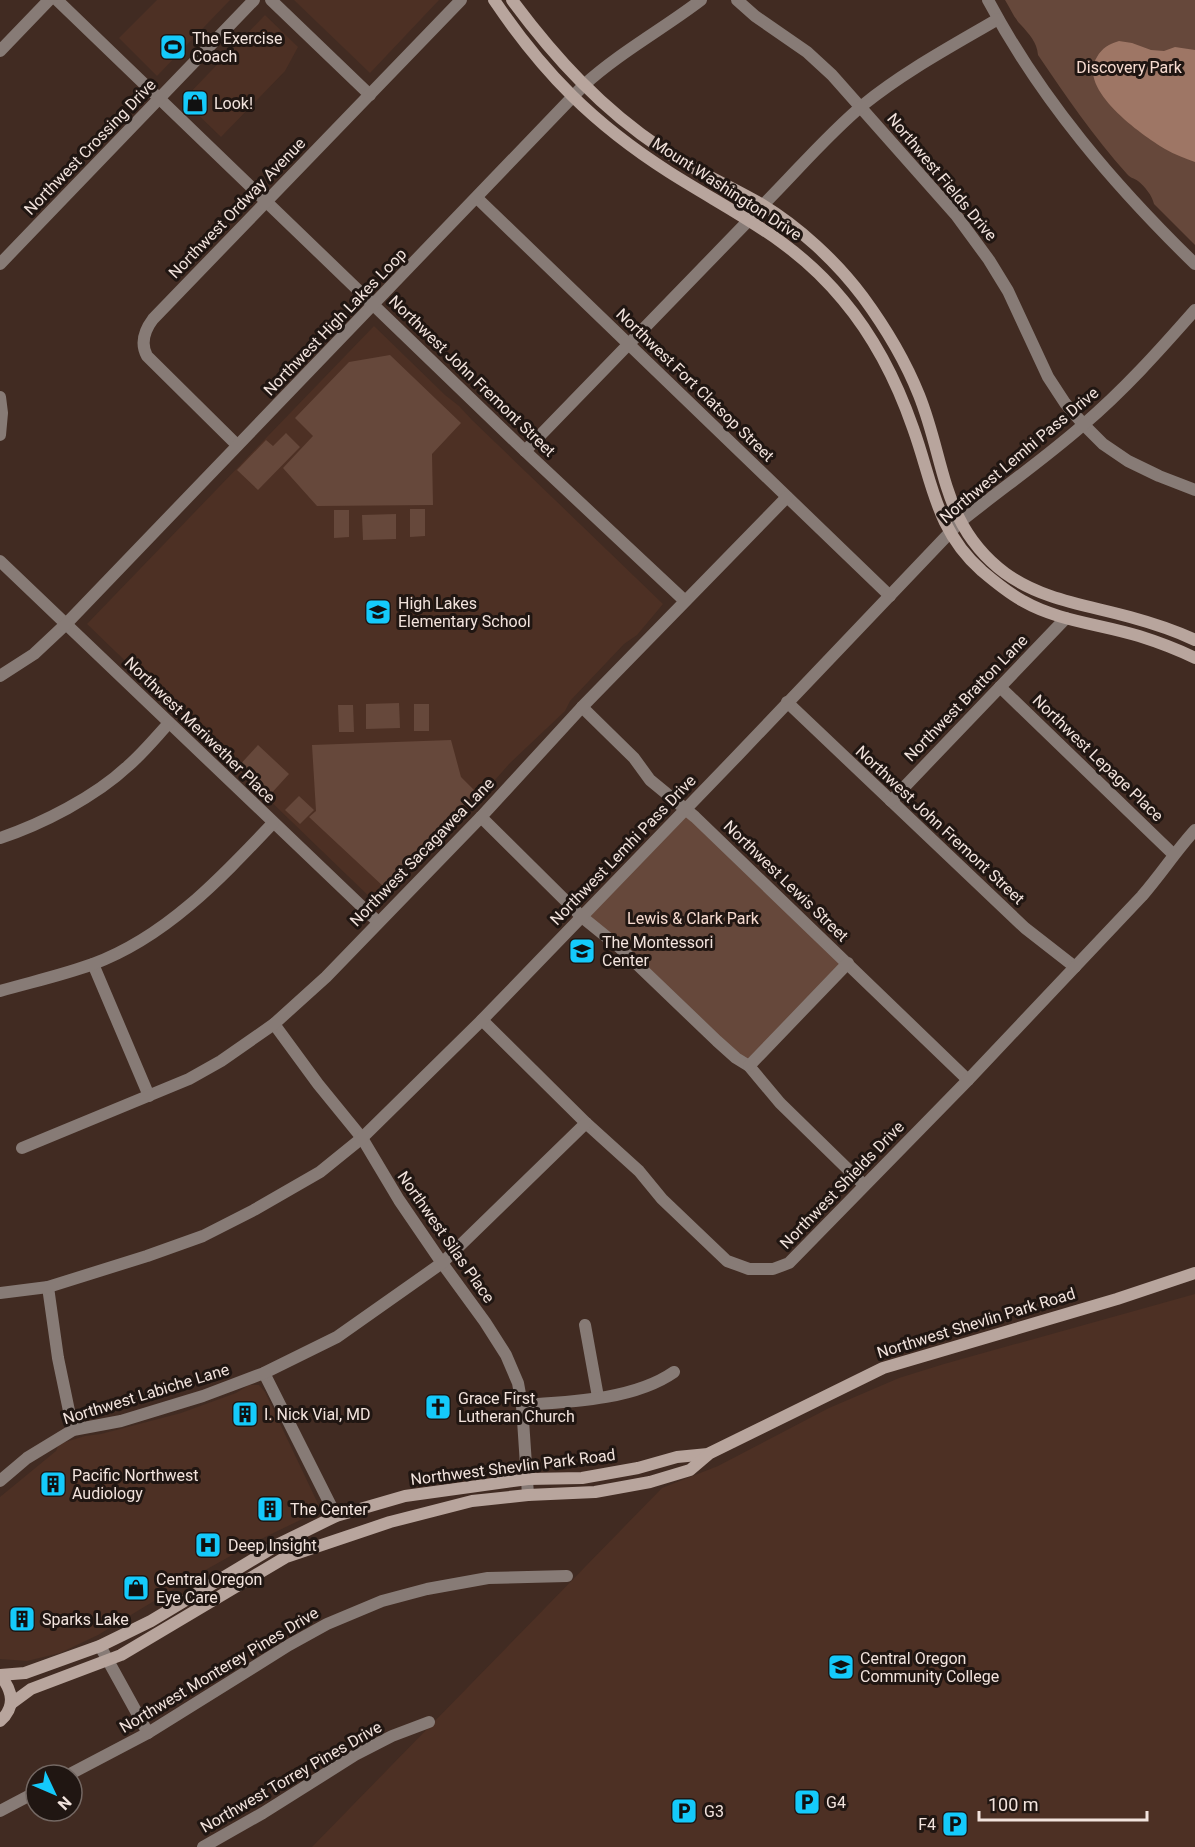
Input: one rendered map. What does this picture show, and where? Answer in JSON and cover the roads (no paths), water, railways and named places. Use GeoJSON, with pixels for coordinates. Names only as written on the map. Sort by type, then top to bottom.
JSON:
{"type":"FeatureCollection","features":[{"type":"Feature","properties":{"kind":"main road","name":"Mount Washington Drive"},"geometry":{"type":"LineString","coordinates":[[494,0],[533,55],[572,97],[605,126],[670,173],[750,219],[797,253],[843,299],[867,330],[899,391],[934,499],[950,533],[975,564],[1004,590],[1024,602],[1066,618],[1138,636],[1195,658]]}},
{"type":"Feature","properties":{"kind":"main road","name":"Mount Washington Drive"},"geometry":{"type":"LineString","coordinates":[[512,0],[552,52],[609,109],[664,150],[762,205],[809,241],[841,271],[884,327],[905,364],[930,427],[943,479],[960,522],[985,556],[1005,573],[1027,587],[1051,597],[1174,630],[1195,640]]}},
{"type":"Feature","properties":{"kind":"main road","name":"Northwest Shevlin Park Road"},"geometry":{"type":"LineString","coordinates":[[12,1703],[31,1689],[108,1661],[286,1557],[390,1522],[472,1501],[528,1495],[595,1492],[650,1482],[690,1470],[710,1453],[883,1368],[1117,1299],[1195,1273]]}},
{"type":"Feature","properties":{"kind":"main road","name":"Northwest Shevlin Park Road"},"geometry":{"type":"LineString","coordinates":[[0,1675],[25,1672],[100,1646],[151,1621],[279,1544],[336,1516],[405,1496],[528,1479],[582,1478],[638,1468],[677,1457],[710,1453]]}},
{"type":"Feature","properties":{"kind":"main road"},"geometry":{"type":"LineString","coordinates":[[0,1675],[11,1692],[12,1703],[0,1721]]}},
{"type":"Feature","properties":{"kind":"street"},"geometry":{"type":"LineString","coordinates":[[0,51],[49,0]]}},
{"type":"Feature","properties":{"kind":"street","name":"Northwest John Fremont Street"},"geometry":{"type":"LineString","coordinates":[[57,0],[525,451],[685,601]]}},
{"type":"Feature","properties":{"kind":"street","name":"Northwest Crossing Drive"},"geometry":{"type":"LineString","coordinates":[[0,264],[254,0]]}},
{"type":"Feature","properties":{"kind":"street"},"geometry":{"type":"LineString","coordinates":[[271,0],[369,95]]}},
{"type":"Feature","properties":{"kind":"street","name":"Northwest Ordway Avenue"},"geometry":{"type":"LineString","coordinates":[[237,446],[145,353],[143,342],[147,328],[153,319],[461,0]]}},
{"type":"Feature","properties":{"kind":"street","name":"Northwest High Lakes Loop"},"geometry":{"type":"LineString","coordinates":[[0,676],[34,654],[66,624],[584,85],[610,63],[671,23],[701,0]]}},
{"type":"Feature","properties":{"kind":"street","name":"Northwest Fields Drive"},"geometry":{"type":"LineString","coordinates":[[736,0],[807,52],[832,75],[956,215],[984,252],[1008,291],[1048,377],[1065,403],[1084,425],[1103,444],[1128,461],[1195,490]]}},
{"type":"Feature","properties":{"kind":"street"},"geometry":{"type":"LineString","coordinates":[[988,0],[1026,66],[1066,122],[1151,221],[1195,264]]}},
{"type":"Feature","properties":{"kind":"street"},"geometry":{"type":"LineString","coordinates":[[762,205],[862,107],[920,64],[998,19]]}},
{"type":"Feature","properties":{"kind":"street","name":"Northwest Fort Clatsop Street"},"geometry":{"type":"LineString","coordinates":[[477,198],[890,596]]}},
{"type":"Feature","properties":{"kind":"street"},"geometry":{"type":"LineString","coordinates":[[525,451],[750,219]]}},
{"type":"Feature","properties":{"kind":"street","name":"Northwest Lemhi Pass Drive"},"geometry":{"type":"LineString","coordinates":[[0,1293],[48,1287],[203,1236],[320,1172],[362,1138],[482,1020],[687,809],[960,522],[1084,425],[1141,370],[1195,310]]}},
{"type":"Feature","properties":{"kind":"street"},"geometry":{"type":"LineString","coordinates":[[0,397],[2,413],[0,435]]}},
{"type":"Feature","properties":{"kind":"street","name":"Northwest Sacagawea Lane"},"geometry":{"type":"LineString","coordinates":[[22,1148],[189,1079],[222,1061],[274,1024],[326,977],[481,817],[582,707],[787,497]]}},
{"type":"Feature","properties":{"kind":"street","name":"Northwest Meriwether Place"},"geometry":{"type":"LineString","coordinates":[[0,561],[378,922]]}},
{"type":"Feature","properties":{"kind":"street","name":"Northwest Bratton Lane"},"geometry":{"type":"LineString","coordinates":[[891,801],[1066,618]]}},
{"type":"Feature","properties":{"kind":"street","name":"Northwest Lepage Place"},"geometry":{"type":"LineString","coordinates":[[1000,687],[1173,854]]}},
{"type":"Feature","properties":{"kind":"street","name":"Northwest John Fremont Street"},"geometry":{"type":"LineString","coordinates":[[787,702],[1024,928],[1075,967]]}},
{"type":"Feature","properties":{"kind":"street","name":"Northwest Lewis Street"},"geometry":{"type":"LineString","coordinates":[[582,707],[634,758],[650,780],[687,809],[968,1080]]}},
{"type":"Feature","properties":{"kind":"street"},"geometry":{"type":"LineString","coordinates":[[0,838],[31,827],[83,799],[127,767],[169,723]]}},
{"type":"Feature","properties":{"kind":"street"},"geometry":{"type":"LineString","coordinates":[[481,817],[582,917],[619,947],[736,1058],[749,1066],[780,1103],[864,1185]]}},
{"type":"Feature","properties":{"kind":"street"},"geometry":{"type":"LineString","coordinates":[[0,991],[93,964],[146,936],[198,899],[273,823]]}},
{"type":"Feature","properties":{"kind":"street","name":"Northwest Shields Drive"},"geometry":{"type":"LineString","coordinates":[[482,1020],[586,1123],[639,1171],[662,1199],[727,1261],[749,1269],[773,1269],[789,1263],[968,1080],[1152,884],[1173,854],[1195,830]]}},
{"type":"Feature","properties":{"kind":"street"},"geometry":{"type":"LineString","coordinates":[[749,1066],[848,963]]}},
{"type":"Feature","properties":{"kind":"street"},"geometry":{"type":"LineString","coordinates":[[93,964],[150,1096]]}},
{"type":"Feature","properties":{"kind":"street","name":"Northwest Silas Place"},"geometry":{"type":"LineString","coordinates":[[274,1024],[318,1084],[362,1138],[399,1200],[506,1355],[518,1383],[522,1405],[528,1495]]}},
{"type":"Feature","properties":{"kind":"street","name":"Northwest Labiche Lane"},"geometry":{"type":"LineString","coordinates":[[0,1481],[27,1458],[73,1430],[121,1421],[203,1396],[264,1373],[337,1337],[442,1263],[586,1123]]}},
{"type":"Feature","properties":{"kind":"street"},"geometry":{"type":"LineString","coordinates":[[48,1287],[58,1358],[73,1430]]}},
{"type":"Feature","properties":{"kind":"street"},"geometry":{"type":"LineString","coordinates":[[585,1325],[598,1397]]}},
{"type":"Feature","properties":{"kind":"street"},"geometry":{"type":"LineString","coordinates":[[522,1405],[598,1397],[643,1387],[674,1372]]}},
{"type":"Feature","properties":{"kind":"street"},"geometry":{"type":"LineString","coordinates":[[264,1373],[336,1516]]}},
{"type":"Feature","properties":{"kind":"street","name":"Northwest Monterey Pines Drive"},"geometry":{"type":"LineString","coordinates":[[84,1767],[148,1733],[289,1644],[327,1624],[382,1601],[427,1588],[489,1578],[567,1576]]}},
{"type":"Feature","properties":{"kind":"street"},"geometry":{"type":"LineString","coordinates":[[100,1646],[148,1733]]}},
{"type":"Feature","properties":{"kind":"street","name":"Northwest Torrey Pines Drive"},"geometry":{"type":"LineString","coordinates":[[203,1847],[263,1813],[355,1755],[392,1736],[429,1722]]}},
{"type":"Feature","properties":{"kind":"street"},"geometry":{"type":"LineString","coordinates":[[0,1810],[24,1798]]}},
{"type":"Feature","properties":{"kind":"place","name":"The Exercise Coach"},"geometry":{"type":"Point","coordinates":[173,47]}},
{"type":"Feature","properties":{"kind":"place","name":"Look!"},"geometry":{"type":"Point","coordinates":[195,103]}},
{"type":"Feature","properties":{"kind":"place","name":"High Lakes Elementary School"},"geometry":{"type":"Point","coordinates":[378,612]}},
{"type":"Feature","properties":{"kind":"place","name":"The Montessori Center"},"geometry":{"type":"Point","coordinates":[582,951]}},
{"type":"Feature","properties":{"kind":"place","name":"Grace First Lutheran Church"},"geometry":{"type":"Point","coordinates":[438,1407]}},
{"type":"Feature","properties":{"kind":"place","name":"I. Nick Vial, MD"},"geometry":{"type":"Point","coordinates":[245,1414]}},
{"type":"Feature","properties":{"kind":"place","name":"Pacific Northwest Audiology"},"geometry":{"type":"Point","coordinates":[53,1484]}},
{"type":"Feature","properties":{"kind":"place","name":"The Center"},"geometry":{"type":"Point","coordinates":[270,1509]}},
{"type":"Feature","properties":{"kind":"place","name":"Deep Insight"},"geometry":{"type":"Point","coordinates":[208,1545]}},
{"type":"Feature","properties":{"kind":"place","name":"Central Oregon Eye Care"},"geometry":{"type":"Point","coordinates":[136,1588]}},
{"type":"Feature","properties":{"kind":"place","name":"Sparks Lake"},"geometry":{"type":"Point","coordinates":[22,1619]}},
{"type":"Feature","properties":{"kind":"place","name":"Central Oregon Community College"},"geometry":{"type":"Point","coordinates":[841,1667]}},
{"type":"Feature","properties":{"kind":"place","name":"G4"},"geometry":{"type":"Point","coordinates":[807,1802]}},
{"type":"Feature","properties":{"kind":"place","name":"G3"},"geometry":{"type":"Point","coordinates":[684,1811]}},
{"type":"Feature","properties":{"kind":"place","name":"F4"},"geometry":{"type":"Point","coordinates":[955,1824]}},
{"type":"Feature","properties":{"kind":"park label","name":"Discovery Park"},"geometry":{"type":"Point","coordinates":[1129,67]}},
{"type":"Feature","properties":{"kind":"park label","name":"Lewis & Clark Park"},"geometry":{"type":"Point","coordinates":[693,918]}}]}
